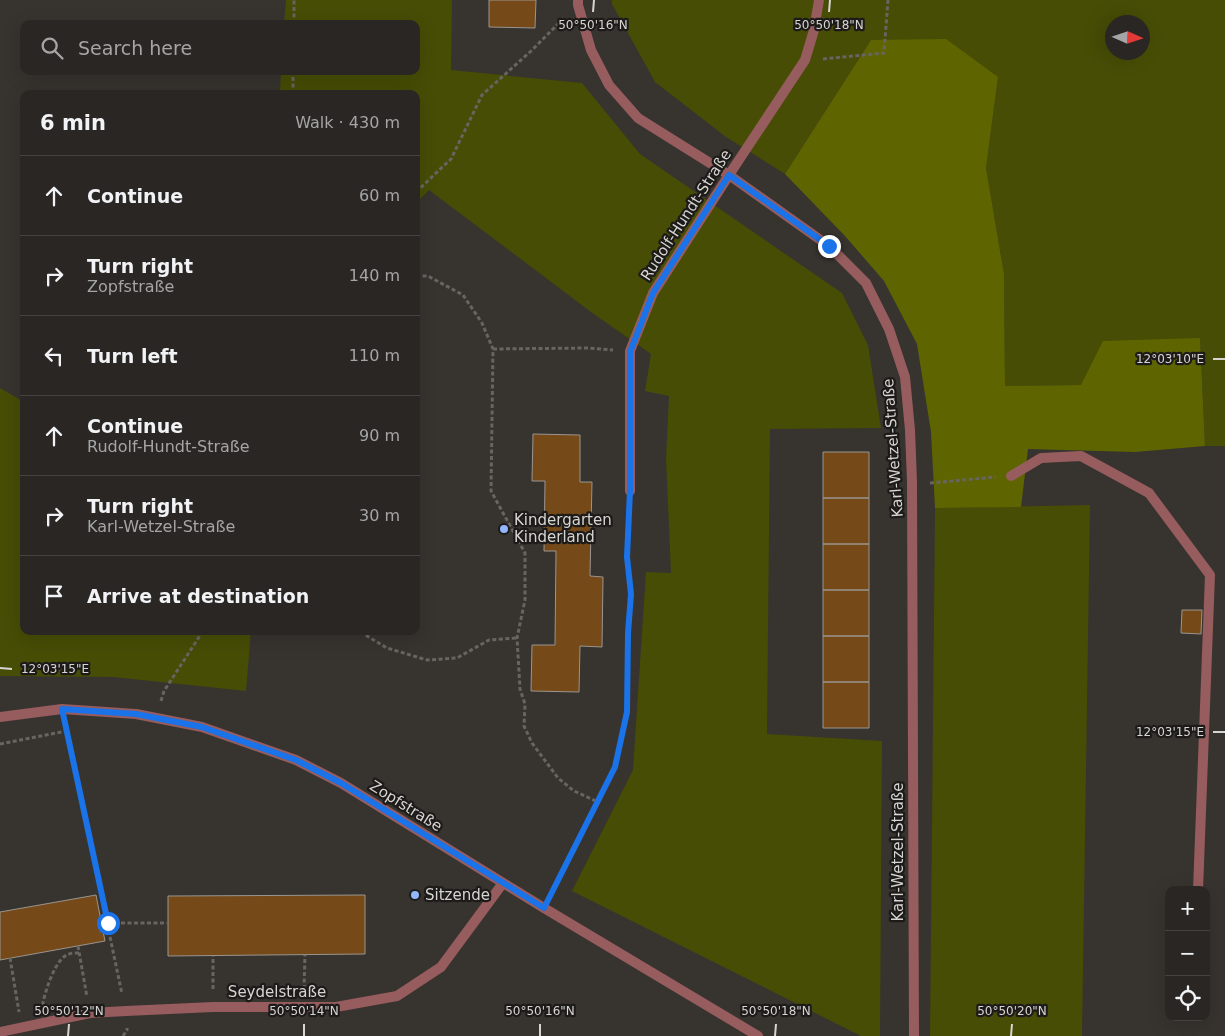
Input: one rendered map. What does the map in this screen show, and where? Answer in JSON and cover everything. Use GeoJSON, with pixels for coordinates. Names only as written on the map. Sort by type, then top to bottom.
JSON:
{"type":"FeatureCollection","features":[{"type":"Feature","properties":{"kind":"street","name":"Rudolf-Hundt-Straße"},"geometry":{"type":"LineString","coordinates":[[630,491],[630,352],[653,293],[805,60],[814,30],[819,0]]}},
{"type":"Feature","properties":{"kind":"street","name":"Karl-Wetzel-Straße"},"geometry":{"type":"LineString","coordinates":[[578,3],[591,50],[609,85],[638,118],[729,175],[829,246],[866,283],[889,329],[905,377],[912,482],[914,1036]]}},
{"type":"Feature","properties":{"kind":"street"},"geometry":{"type":"LineString","coordinates":[[1011,476],[1041,458],[1081,456],[1149,493],[1210,575],[1198,886]]}},
{"type":"Feature","properties":{"kind":"street","name":"Zopfstraße"},"geometry":{"type":"LineString","coordinates":[[0,717],[62,709],[136,714],[202,727],[296,760],[341,783],[544,908],[758,1036]]}},
{"type":"Feature","properties":{"kind":"street","name":"Seydelstraße"},"geometry":{"type":"LineString","coordinates":[[0,1032],[90,1013],[213,1007],[336,1007],[397,996],[441,967],[503,883]]}},
{"type":"Feature","properties":{"kind":"path"},"geometry":{"type":"LineString","coordinates":[[294,0],[294,20]]}},
{"type":"Feature","properties":{"kind":"path"},"geometry":{"type":"LineString","coordinates":[[805,60],[884,53],[888,0]]}},
{"type":"Feature","properties":{"kind":"path"},"geometry":{"type":"LineString","coordinates":[[420,188],[452,159],[482,95],[578,3]]}},
{"type":"Feature","properties":{"kind":"path"},"geometry":{"type":"LineString","coordinates":[[293,90],[294,75]]}},
{"type":"Feature","properties":{"kind":"path"},"geometry":{"type":"LineString","coordinates":[[420,276],[428,276],[463,295],[482,323],[493,349],[491,491],[525,553],[525,600],[517,638],[520,689],[525,704],[524,726],[532,743],[558,778],[574,791],[598,802]]}},
{"type":"Feature","properties":{"kind":"path"},"geometry":{"type":"LineString","coordinates":[[493,349],[588,348],[630,352]]}},
{"type":"Feature","properties":{"kind":"path"},"geometry":{"type":"LineString","coordinates":[[930,483],[1011,476]]}},
{"type":"Feature","properties":{"kind":"path"},"geometry":{"type":"LineString","coordinates":[[544,908],[615,767],[627,712],[628,633],[631,594],[627,557],[630,491]]}},
{"type":"Feature","properties":{"kind":"path"},"geometry":{"type":"LineString","coordinates":[[156,718],[164,690],[201,635]]}},
{"type":"Feature","properties":{"kind":"path"},"geometry":{"type":"LineString","coordinates":[[366,635],[387,648],[426,660],[457,658],[490,640],[517,638]]}},
{"type":"Feature","properties":{"kind":"path"},"geometry":{"type":"LineString","coordinates":[[62,709],[126,1011],[127,1030],[123,1036]]}},
{"type":"Feature","properties":{"kind":"path"},"geometry":{"type":"LineString","coordinates":[[0,744],[67,731]]}},
{"type":"Feature","properties":{"kind":"path"},"geometry":{"type":"LineString","coordinates":[[108,923],[168,923]]}},
{"type":"Feature","properties":{"kind":"path"},"geometry":{"type":"LineString","coordinates":[[78,946],[90,1013]]}},
{"type":"Feature","properties":{"kind":"path"},"geometry":{"type":"LineString","coordinates":[[47,1022],[43,1002],[48,984],[59,961],[66,955],[79,953]]}},
{"type":"Feature","properties":{"kind":"path"},"geometry":{"type":"LineString","coordinates":[[305,955],[305,976]]}},
{"type":"Feature","properties":{"kind":"path"},"geometry":{"type":"LineString","coordinates":[[213,956],[213,975]]}},
{"type":"Feature","properties":{"kind":"path"},"geometry":{"type":"LineString","coordinates":[[10,958],[22,1027]]}},
{"type":"Feature","properties":{"kind":"green space"},"geometry":{"type":"Polygon","coordinates":[[[286,0],[452,0],[451,70],[582,83],[640,154],[842,293],[868,345],[881,428],[770,429],[767,734],[882,741],[880,1036],[861,1036],[572,891],[633,770],[646,572],[671,573],[666,459],[669,396],[645,391],[651,354],[591,312],[429,190],[420,199],[420,90],[280,90],[281,75],[420,75],[420,20],[284,20],[286,0]]]}},
{"type":"Feature","properties":{"kind":"green space"},"geometry":{"type":"Polygon","coordinates":[[[612,0],[1225,0],[1225,446],[1205,446],[1200,339],[1081,385],[1005,386],[1004,274],[986,168],[998,77],[871,40],[785,174],[726,137],[655,82],[612,4],[612,0]]]}},
{"type":"Feature","properties":{"kind":"green space"},"geometry":{"type":"Polygon","coordinates":[[[0,388],[20,400],[20,635],[251,635],[246,691],[113,677],[0,676],[0,388]]]}},
{"type":"Feature","properties":{"kind":"green space"},"geometry":{"type":"Polygon","coordinates":[[[1090,505],[1082,1036],[930,1036],[935,508],[1090,505]]]}},
{"type":"Feature","properties":{"kind":"shaded area"},"geometry":{"type":"Polygon","coordinates":[[[946,39],[998,77],[986,168],[1004,274],[1005,386],[1081,385],[1103,341],[1200,338],[1205,446],[1135,452],[1028,449],[1021,507],[935,508],[931,432],[917,344],[884,281],[845,236],[785,174],[871,40],[946,39]]]}},
{"type":"Feature","properties":{"kind":"building"},"geometry":{"type":"Polygon","coordinates":[[[489,0],[536,0],[535,28],[489,27],[489,0]]]}},
{"type":"Feature","properties":{"kind":"building"},"geometry":{"type":"Polygon","coordinates":[[[533,434],[580,435],[580,482],[592,482],[590,576],[603,577],[602,647],[580,646],[579,692],[531,691],[532,645],[555,645],[556,551],[544,551],[545,481],[532,481],[533,434]]]}},
{"type":"Feature","properties":{"kind":"building"},"geometry":{"type":"Polygon","coordinates":[[[823,452],[869,452],[869,498],[823,498],[823,452]]]}},
{"type":"Feature","properties":{"kind":"building"},"geometry":{"type":"Polygon","coordinates":[[[823,498],[869,498],[869,544],[823,544],[823,498]]]}},
{"type":"Feature","properties":{"kind":"building"},"geometry":{"type":"Polygon","coordinates":[[[823,544],[869,544],[869,590],[823,590],[823,544]]]}},
{"type":"Feature","properties":{"kind":"building"},"geometry":{"type":"Polygon","coordinates":[[[823,590],[869,590],[869,636],[823,636],[823,590]]]}},
{"type":"Feature","properties":{"kind":"building"},"geometry":{"type":"Polygon","coordinates":[[[1182,610],[1202,610],[1201,634],[1181,633],[1182,610]]]}},
{"type":"Feature","properties":{"kind":"building"},"geometry":{"type":"Polygon","coordinates":[[[823,636],[869,636],[869,682],[823,682],[823,636]]]}},
{"type":"Feature","properties":{"kind":"building"},"geometry":{"type":"Polygon","coordinates":[[[823,682],[869,682],[869,728],[823,728],[823,682]]]}},
{"type":"Feature","properties":{"kind":"building"},"geometry":{"type":"Polygon","coordinates":[[[96,895],[105,941],[0,960],[0,912],[96,895]]]}},
{"type":"Feature","properties":{"kind":"building"},"geometry":{"type":"Polygon","coordinates":[[[365,895],[365,954],[168,956],[168,896],[365,895]]]}},
{"type":"Feature","properties":{"kind":"place","name":"Kindergarten Kinderland"},"geometry":{"type":"Point","coordinates":[504,529]}},
{"type":"Feature","properties":{"kind":"place","name":"Sitzende"},"geometry":{"type":"Point","coordinates":[415,895]}},
{"type":"Feature","properties":{"kind":"route"},"geometry":{"type":"LineString","coordinates":[[108,923],[62,709],[136,714],[202,727],[296,760],[341,783],[544,908],[615,767],[627,712],[628,633],[631,594],[627,557],[630,491],[630,352],[653,293],[729,175],[829,246]]}}]}
